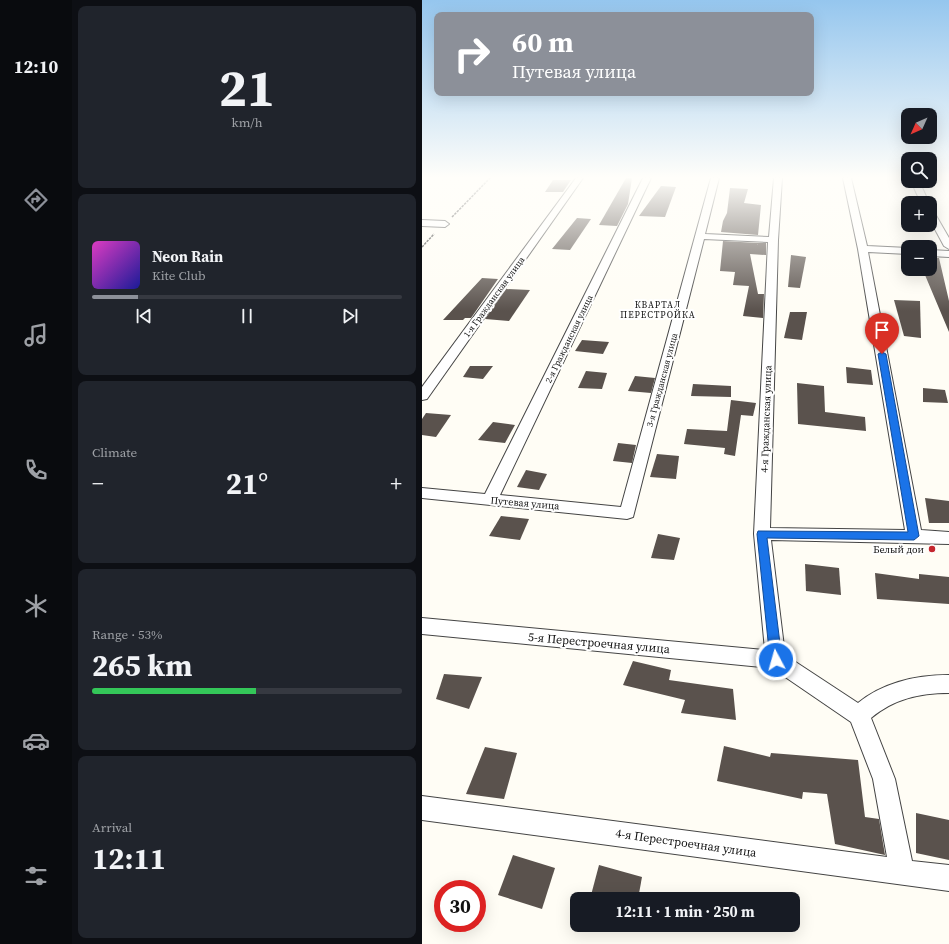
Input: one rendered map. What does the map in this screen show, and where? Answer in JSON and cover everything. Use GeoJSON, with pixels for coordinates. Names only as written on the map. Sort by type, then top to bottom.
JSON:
{"type":"FeatureCollection","features":[{"type":"Feature","properties":{"kind":"street","name":"1-я Гражданская улица"},"geometry":{"type":"LineString","coordinates":[[422,396],[548,222]]}},
{"type":"Feature","properties":{"kind":"street","name":"2-я Гражданская улица"},"geometry":{"type":"LineString","coordinates":[[490,500],[626,222]]}},
{"type":"Feature","properties":{"kind":"street","name":"3-я Гражданская улица"},"geometry":{"type":"LineString","coordinates":[[627,513],[704,222]]}},
{"type":"Feature","properties":{"kind":"street","name":"4-я Гражданская улица"},"geometry":{"type":"LineString","coordinates":[[774,222],[762,534],[776,660]]}},
{"type":"Feature","properties":{"kind":"street"},"geometry":{"type":"LineString","coordinates":[[857,222],[914,536]]}},
{"type":"Feature","properties":{"kind":"street"},"geometry":{"type":"LineString","coordinates":[[422,223],[445,224]]}},
{"type":"Feature","properties":{"kind":"street"},"geometry":{"type":"LineString","coordinates":[[937,225],[949,246]]}},
{"type":"Feature","properties":{"kind":"street"},"geometry":{"type":"LineString","coordinates":[[700,236],[773,240]]}},
{"type":"Feature","properties":{"kind":"street"},"geometry":{"type":"LineString","coordinates":[[863,249],[901,251]]}},
{"type":"Feature","properties":{"kind":"street"},"geometry":{"type":"LineString","coordinates":[[937,253],[949,254]]}},
{"type":"Feature","properties":{"kind":"street","name":"Путевая улица"},"geometry":{"type":"LineString","coordinates":[[422,494],[627,513]]}},
{"type":"Feature","properties":{"kind":"street"},"geometry":{"type":"LineString","coordinates":[[762,534],[914,536],[949,538]]}},
{"type":"Feature","properties":{"kind":"street","name":"5-я Перестроечная улица"},"geometry":{"type":"LineString","coordinates":[[422,626],[776,660]]}},
{"type":"Feature","properties":{"kind":"street"},"geometry":{"type":"LineString","coordinates":[[776,660],[859,715],[884,779],[902,872]]}},
{"type":"Feature","properties":{"kind":"street"},"geometry":{"type":"LineString","coordinates":[[859,715],[874,701],[895,691],[931,683],[949,684]]}},
{"type":"Feature","properties":{"kind":"street","name":"4-я Перестроечная улица"},"geometry":{"type":"LineString","coordinates":[[422,808],[949,878]]}},
{"type":"Feature","properties":{"kind":"path"},"geometry":{"type":"LineString","coordinates":[[422,247],[445,224]]}},
{"type":"Feature","properties":{"kind":"building"},"geometry":{"type":"Polygon","coordinates":[[[574,222],[589,222],[570,250],[552,249],[574,222]]]}},
{"type":"Feature","properties":{"kind":"building"},"geometry":{"type":"Polygon","coordinates":[[[601,222],[619,222],[617,226],[599,225],[601,222]]]}},
{"type":"Feature","properties":{"kind":"building"},"geometry":{"type":"Polygon","coordinates":[[[723,222],[759,222],[758,235],[721,232],[723,222]]]}},
{"type":"Feature","properties":{"kind":"building"},"geometry":{"type":"Polygon","coordinates":[[[723,241],[766,243],[766,255],[750,254],[758,294],[764,294],[763,318],[743,316],[749,286],[733,285],[735,272],[720,271],[723,241]]]}},
{"type":"Feature","properties":{"kind":"building"},"geometry":{"type":"Polygon","coordinates":[[[791,255],[806,257],[800,288],[788,287],[791,255]]]}},
{"type":"Feature","properties":{"kind":"building"},"geometry":{"type":"Polygon","coordinates":[[[937,258],[939,258],[949,301],[949,332],[925,276],[937,276],[937,258]]]}},
{"type":"Feature","properties":{"kind":"building"},"geometry":{"type":"Polygon","coordinates":[[[482,278],[498,279],[471,318],[465,318],[463,320],[443,320],[482,278]]]}},
{"type":"Feature","properties":{"kind":"building"},"geometry":{"type":"Polygon","coordinates":[[[506,289],[530,290],[509,321],[485,319],[506,289]]]}},
{"type":"Feature","properties":{"kind":"building"},"geometry":{"type":"Polygon","coordinates":[[[894,300],[920,301],[921,338],[904,336],[894,300]]]}},
{"type":"Feature","properties":{"kind":"building"},"geometry":{"type":"Polygon","coordinates":[[[790,312],[807,312],[802,340],[784,338],[790,312]]]}},
{"type":"Feature","properties":{"kind":"building"},"geometry":{"type":"Polygon","coordinates":[[[582,340],[609,342],[603,354],[575,351],[582,340]]]}},
{"type":"Feature","properties":{"kind":"building"},"geometry":{"type":"Polygon","coordinates":[[[470,366],[493,366],[483,379],[463,377],[470,366]]]}},
{"type":"Feature","properties":{"kind":"building"},"geometry":{"type":"Polygon","coordinates":[[[846,367],[871,370],[873,385],[847,383],[846,367]]]}},
{"type":"Feature","properties":{"kind":"building"},"geometry":{"type":"Polygon","coordinates":[[[586,371],[607,373],[602,389],[578,388],[586,371]]]}},
{"type":"Feature","properties":{"kind":"building"},"geometry":{"type":"Polygon","coordinates":[[[635,376],[655,378],[651,393],[628,391],[635,376]]]}},
{"type":"Feature","properties":{"kind":"building"},"geometry":{"type":"Polygon","coordinates":[[[797,383],[824,386],[825,412],[865,417],[866,431],[798,424],[797,383]]]}},
{"type":"Feature","properties":{"kind":"building"},"geometry":{"type":"Polygon","coordinates":[[[693,384],[731,386],[731,397],[691,396],[693,384]]]}},
{"type":"Feature","properties":{"kind":"building"},"geometry":{"type":"Polygon","coordinates":[[[923,388],[945,390],[948,403],[923,402],[923,388]]]}},
{"type":"Feature","properties":{"kind":"building"},"geometry":{"type":"Polygon","coordinates":[[[731,400],[756,403],[753,416],[741,415],[735,456],[724,454],[725,448],[684,444],[687,429],[727,431],[731,400]]]}},
{"type":"Feature","properties":{"kind":"building"},"geometry":{"type":"Polygon","coordinates":[[[426,413],[451,415],[436,437],[422,435],[422,419],[426,413]]]}},
{"type":"Feature","properties":{"kind":"building"},"geometry":{"type":"Polygon","coordinates":[[[493,422],[515,425],[505,443],[478,440],[493,422]]]}},
{"type":"Feature","properties":{"kind":"building"},"geometry":{"type":"Polygon","coordinates":[[[618,443],[636,445],[632,463],[613,461],[618,443]]]}},
{"type":"Feature","properties":{"kind":"building"},"geometry":{"type":"Polygon","coordinates":[[[657,454],[679,456],[676,479],[650,477],[657,454]]]}},
{"type":"Feature","properties":{"kind":"building"},"geometry":{"type":"Polygon","coordinates":[[[526,470],[547,474],[539,490],[517,487],[526,470]]]}},
{"type":"Feature","properties":{"kind":"building"},"geometry":{"type":"Polygon","coordinates":[[[925,498],[949,501],[949,523],[929,523],[925,498]]]}},
{"type":"Feature","properties":{"kind":"building"},"geometry":{"type":"Polygon","coordinates":[[[501,516],[529,519],[520,540],[489,536],[501,516]]]}},
{"type":"Feature","properties":{"kind":"building"},"geometry":{"type":"Polygon","coordinates":[[[658,534],[680,538],[674,560],[651,558],[658,534]]]}},
{"type":"Feature","properties":{"kind":"building"},"geometry":{"type":"Polygon","coordinates":[[[805,564],[839,568],[841,595],[806,591],[805,564]]]}},
{"type":"Feature","properties":{"kind":"building"},"geometry":{"type":"Polygon","coordinates":[[[875,573],[919,579],[919,574],[949,577],[949,604],[877,599],[875,573]]]}},
{"type":"Feature","properties":{"kind":"building"},"geometry":{"type":"Polygon","coordinates":[[[633,661],[671,670],[669,680],[733,689],[736,720],[681,713],[685,700],[623,685],[633,661]]]}},
{"type":"Feature","properties":{"kind":"building"},"geometry":{"type":"Polygon","coordinates":[[[444,674],[482,677],[469,709],[436,699],[444,674]]]}},
{"type":"Feature","properties":{"kind":"building"},"geometry":{"type":"Polygon","coordinates":[[[724,746],[770,757],[771,753],[858,760],[865,817],[879,819],[885,855],[835,844],[827,794],[803,792],[802,799],[717,781],[724,746]]]}},
{"type":"Feature","properties":{"kind":"building"},"geometry":{"type":"Polygon","coordinates":[[[485,747],[517,753],[504,799],[466,794],[485,747]]]}},
{"type":"Feature","properties":{"kind":"building"},"geometry":{"type":"Polygon","coordinates":[[[916,813],[949,820],[949,860],[916,853],[916,813]]]}},
{"type":"Feature","properties":{"kind":"building"},"geometry":{"type":"Polygon","coordinates":[[[513,855],[555,868],[542,909],[498,895],[513,855]]]}},
{"type":"Feature","properties":{"kind":"building"},"geometry":{"type":"Polygon","coordinates":[[[599,865],[642,877],[639,892],[592,892],[599,865]]]}},
{"type":"Feature","properties":{"kind":"place","name":"Белый дои"},"geometry":{"type":"Point","coordinates":[932,549]}},
{"type":"Feature","properties":{"kind":"district","name":"КВАРТАЛ ПЕРЕСТРОЙКА"},"geometry":{"type":"Point","coordinates":[658,310]}},
{"type":"Feature","properties":{"kind":"route"},"geometry":{"type":"LineString","coordinates":[[776,660],[762,534],[914,536],[882,354]]}}]}
